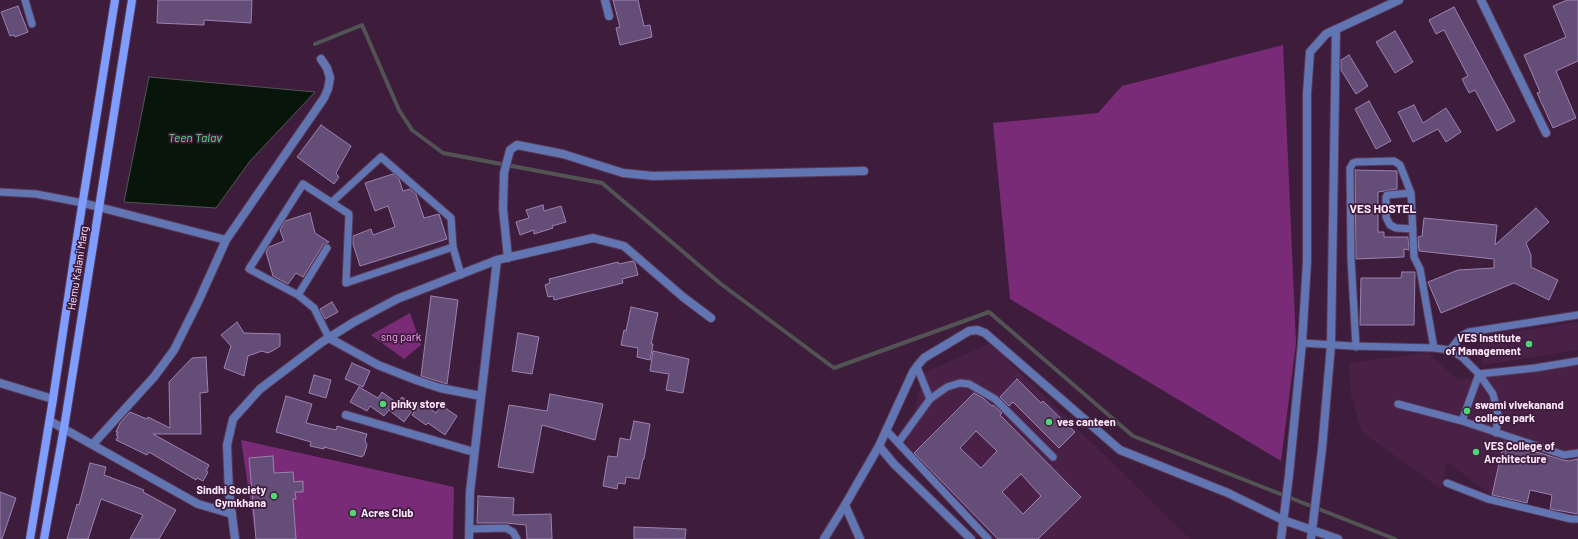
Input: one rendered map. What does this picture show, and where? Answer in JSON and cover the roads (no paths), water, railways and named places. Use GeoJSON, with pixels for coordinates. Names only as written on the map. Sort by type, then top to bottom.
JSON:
{"type":"FeatureCollection","features":[{"type":"Feature","properties":{"kind":"main road"},"geometry":{"type":"LineString","coordinates":[[30,539],[50,421],[115,0]]}},
{"type":"Feature","properties":{"kind":"main road","name":"Hemu Kalani Marg"},"geometry":{"type":"LineString","coordinates":[[44,539],[64,428],[132,0]]}},
{"type":"Feature","properties":{"kind":"street"},"geometry":{"type":"LineString","coordinates":[[605,0],[609,16]]}},
{"type":"Feature","properties":{"kind":"street"},"geometry":{"type":"LineString","coordinates":[[1281,539],[1286,506],[1302,343],[1307,262],[1307,94],[1310,52],[1326,34],[1399,0]]}},
{"type":"Feature","properties":{"kind":"street"},"geometry":{"type":"LineString","coordinates":[[1481,0],[1546,133]]}},
{"type":"Feature","properties":{"kind":"street"},"geometry":{"type":"LineString","coordinates":[[1311,539],[1331,345],[1336,29]]}},
{"type":"Feature","properties":{"kind":"street"},"geometry":{"type":"LineString","coordinates":[[93,444],[154,377],[174,350],[226,240],[324,98],[328,89],[330,78],[327,68],[321,59]]}},
{"type":"Feature","properties":{"kind":"street"},"geometry":{"type":"LineString","coordinates":[[508,258],[503,209],[504,173],[510,150],[513,147],[522,145],[563,154],[623,173],[653,176],[864,171]]}},
{"type":"Feature","properties":{"kind":"street"},"geometry":{"type":"LineString","coordinates":[[83,203],[226,240]]}},
{"type":"Feature","properties":{"kind":"street"},"geometry":{"type":"LineString","coordinates":[[235,539],[229,492],[227,445],[234,419],[260,388],[328,338],[354,322],[397,300],[497,260],[593,238],[624,246],[683,297],[711,318]]}},
{"type":"Feature","properties":{"kind":"street"},"geometry":{"type":"LineString","coordinates":[[469,539],[470,492],[474,452],[497,260]]}},
{"type":"Feature","properties":{"kind":"street"},"geometry":{"type":"LineString","coordinates":[[824,539],[846,505],[879,446],[917,367],[924,358],[969,331],[977,330],[985,333],[1120,450],[1228,493],[1283,520],[1338,539]]}},
{"type":"Feature","properties":{"kind":"street"},"geometry":{"type":"LineString","coordinates":[[328,338],[378,365],[416,380],[440,388],[480,396]]}},
{"type":"Feature","properties":{"kind":"street"},"geometry":{"type":"LineString","coordinates":[[0,383],[53,399]]}},
{"type":"Feature","properties":{"kind":"street"},"geometry":{"type":"LineString","coordinates":[[346,415],[474,452]]}},
{"type":"Feature","properties":{"kind":"street"},"geometry":{"type":"LineString","coordinates":[[50,421],[198,504],[232,514]]}},
{"type":"Feature","properties":{"kind":"street"},"geometry":{"type":"LineString","coordinates":[[879,446],[894,464],[971,539]]}},
{"type":"Feature","properties":{"kind":"street"},"geometry":{"type":"LineString","coordinates":[[846,505],[860,539]]}},
{"type":"Feature","properties":{"kind":"lane"},"geometry":{"type":"LineString","coordinates":[[25,0],[32,24]]}},
{"type":"Feature","properties":{"kind":"lane"},"geometry":{"type":"LineString","coordinates":[[332,202],[381,157],[451,218],[453,247],[461,274]]}},
{"type":"Feature","properties":{"kind":"lane"},"geometry":{"type":"LineString","coordinates":[[1356,347],[1352,258],[1351,165],[1356,162],[1394,161],[1398,162],[1400,165],[1412,193],[1414,257],[1420,269],[1434,348]]}},
{"type":"Feature","properties":{"kind":"lane"},"geometry":{"type":"LineString","coordinates":[[328,338],[314,308],[298,295],[249,269],[304,184],[349,214],[346,283],[453,247]]}},
{"type":"Feature","properties":{"kind":"lane"},"geometry":{"type":"LineString","coordinates":[[0,192],[36,194],[83,203]]}},
{"type":"Feature","properties":{"kind":"lane"},"geometry":{"type":"LineString","coordinates":[[1412,193],[1386,197],[1386,217],[1390,225],[1396,228],[1413,229]]}},
{"type":"Feature","properties":{"kind":"lane"},"geometry":{"type":"LineString","coordinates":[[298,295],[328,248]]}},
{"type":"Feature","properties":{"kind":"lane"},"geometry":{"type":"LineString","coordinates":[[1450,350],[1462,336],[1469,332],[1578,315]]}},
{"type":"Feature","properties":{"kind":"lane"},"geometry":{"type":"LineString","coordinates":[[1302,343],[1356,347],[1434,348],[1450,350],[1462,357],[1479,374],[1493,394],[1498,415],[1496,433]]}},
{"type":"Feature","properties":{"kind":"lane"},"geometry":{"type":"LineString","coordinates":[[1479,374],[1535,368],[1578,361]]}},
{"type":"Feature","properties":{"kind":"lane"},"geometry":{"type":"LineString","coordinates":[[917,367],[930,399]]}},
{"type":"Feature","properties":{"kind":"lane"},"geometry":{"type":"LineString","coordinates":[[1462,421],[1479,374]]}},
{"type":"Feature","properties":{"kind":"lane"},"geometry":{"type":"LineString","coordinates":[[898,443],[930,399],[947,387],[960,383],[970,384],[995,399],[1053,457]]}},
{"type":"Feature","properties":{"kind":"lane"},"geometry":{"type":"LineString","coordinates":[[1398,404],[1462,421],[1564,455],[1578,453]]}},
{"type":"Feature","properties":{"kind":"lane"},"geometry":{"type":"LineString","coordinates":[[886,430],[988,539]]}},
{"type":"Feature","properties":{"kind":"lane"},"geometry":{"type":"LineString","coordinates":[[1447,483],[1488,499],[1571,519],[1578,519]]}},
{"type":"Feature","properties":{"kind":"lane"},"geometry":{"type":"LineString","coordinates":[[469,529],[506,528],[513,532],[517,539]]}},
{"type":"Feature","properties":{"kind":"water","name":"Teen Talav"},"geometry":{"type":"Polygon","coordinates":[[[149,77],[315,92],[250,161],[216,208],[124,202],[149,77]]]}},
{"type":"Feature","properties":{"kind":"waterway"},"geometry":{"type":"LineString","coordinates":[[315,44],[362,25],[399,110],[412,130],[443,153],[602,183],[721,284],[834,368],[989,312],[1133,436],[1395,539]]}},
{"type":"Feature","properties":{"kind":"place","name":"VES Institute of Management"},"geometry":{"type":"Point","coordinates":[1529,344]}},
{"type":"Feature","properties":{"kind":"place","name":"pinky store"},"geometry":{"type":"Point","coordinates":[383,404]}},
{"type":"Feature","properties":{"kind":"place","name":"swami vivekanand college park"},"geometry":{"type":"Point","coordinates":[1467,411]}},
{"type":"Feature","properties":{"kind":"place","name":"ves canteen"},"geometry":{"type":"Point","coordinates":[1049,422]}},
{"type":"Feature","properties":{"kind":"place","name":"VES College of Architecture"},"geometry":{"type":"Point","coordinates":[1476,452]}},
{"type":"Feature","properties":{"kind":"place","name":"Sindhi Society Gymkhana"},"geometry":{"type":"Point","coordinates":[274,496]}},
{"type":"Feature","properties":{"kind":"place","name":"Acres Club"},"geometry":{"type":"Point","coordinates":[353,513]}},
{"type":"Feature","properties":{"kind":"district","name":"VES HOSTEL"},"geometry":{"type":"Point","coordinates":[1383,209]}},
{"type":"Feature","properties":{"kind":"park label","name":"sng park"},"geometry":{"type":"Point","coordinates":[401,337]}}]}
